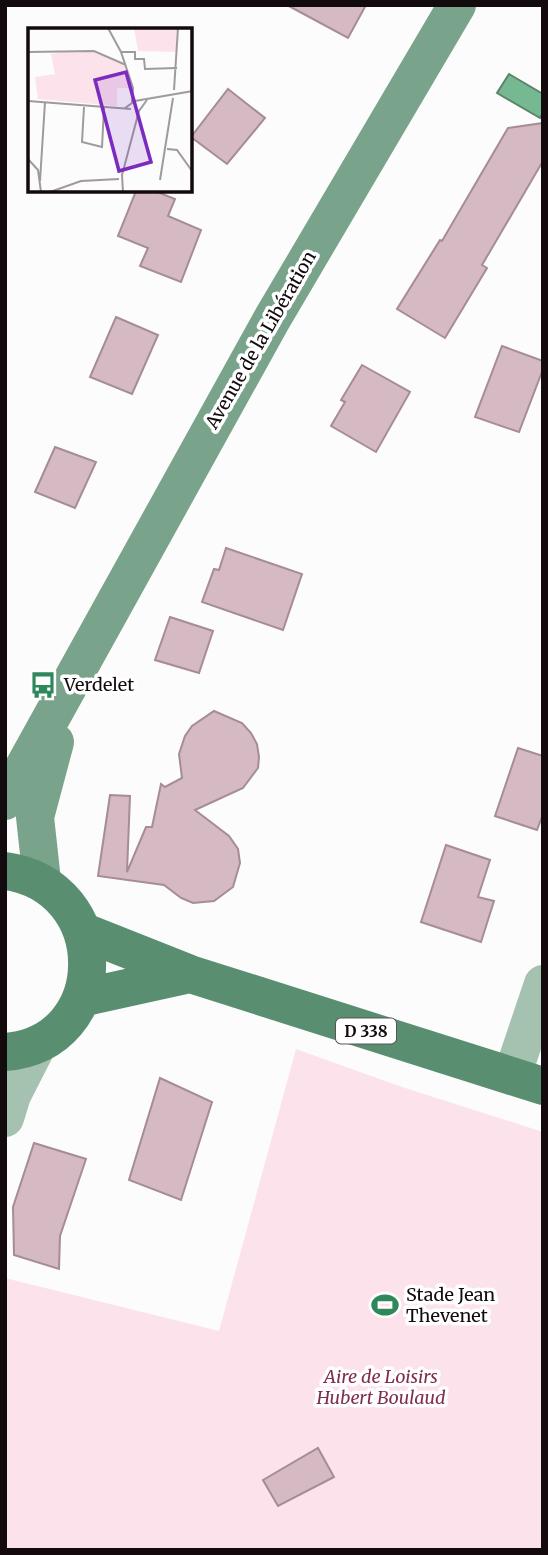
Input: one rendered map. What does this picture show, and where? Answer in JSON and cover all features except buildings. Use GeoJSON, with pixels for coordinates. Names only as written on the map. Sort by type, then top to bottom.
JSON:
{"type":"FeatureCollection","features":[{"type":"Feature","properties":{"kind":"main road","name":"Avenue de la Libération"},"geometry":{"type":"LineString","coordinates":[[5,801],[272,319],[457,5]]}},
{"type":"Feature","properties":{"kind":"main road","name":"Avenue de la Libération"},"geometry":{"type":"LineString","coordinates":[[41,881],[35,817],[72,679]]}},
{"type":"Feature","properties":{"kind":"main road"},"geometry":{"type":"LineString","coordinates":[[5,871],[41,881],[59,895],[74,912],[83,932],[88,954],[87,977],[81,998],[70,1017],[55,1032],[22,1048]]}},
{"type":"Feature","properties":{"kind":"main road","name":"D 338"},"geometry":{"type":"LineString","coordinates":[[83,932],[190,974],[527,1081]]}},
{"type":"Feature","properties":{"kind":"main road","name":"D 338"},"geometry":{"type":"LineString","coordinates":[[81,998],[190,974]]}},
{"type":"Feature","properties":{"kind":"street"},"geometry":{"type":"LineString","coordinates":[[527,1081],[543,984]]}},
{"type":"Feature","properties":{"kind":"street"},"geometry":{"type":"LineString","coordinates":[[5,1118],[22,1048]]}},
{"type":"Feature","properties":{"kind":"green space","name":"Stade Jean Thevenet"},"geometry":{"type":"Polygon","coordinates":[[[296,1049],[402,1087],[543,1132],[543,1550],[5,1550],[5,1278],[219,1331],[296,1049]]]}},
{"type":"Feature","properties":{"kind":"shaded area"},"geometry":{"type":"Polygon","coordinates":[[[509,74],[543,94],[543,113],[540,118],[497,93],[509,74]]]}},
{"type":"Feature","properties":{"kind":"place","name":"Verdelet"},"geometry":{"type":"Point","coordinates":[43,685]}},
{"type":"Feature","properties":{"kind":"place","name":"Stade Jean Thevenet"},"geometry":{"type":"Point","coordinates":[385,1305]}},
{"type":"Feature","properties":{"kind":"park label","name":"Aire de Loisirs Hubert Boulaud"},"geometry":{"type":"Point","coordinates":[381,1387]}}]}
